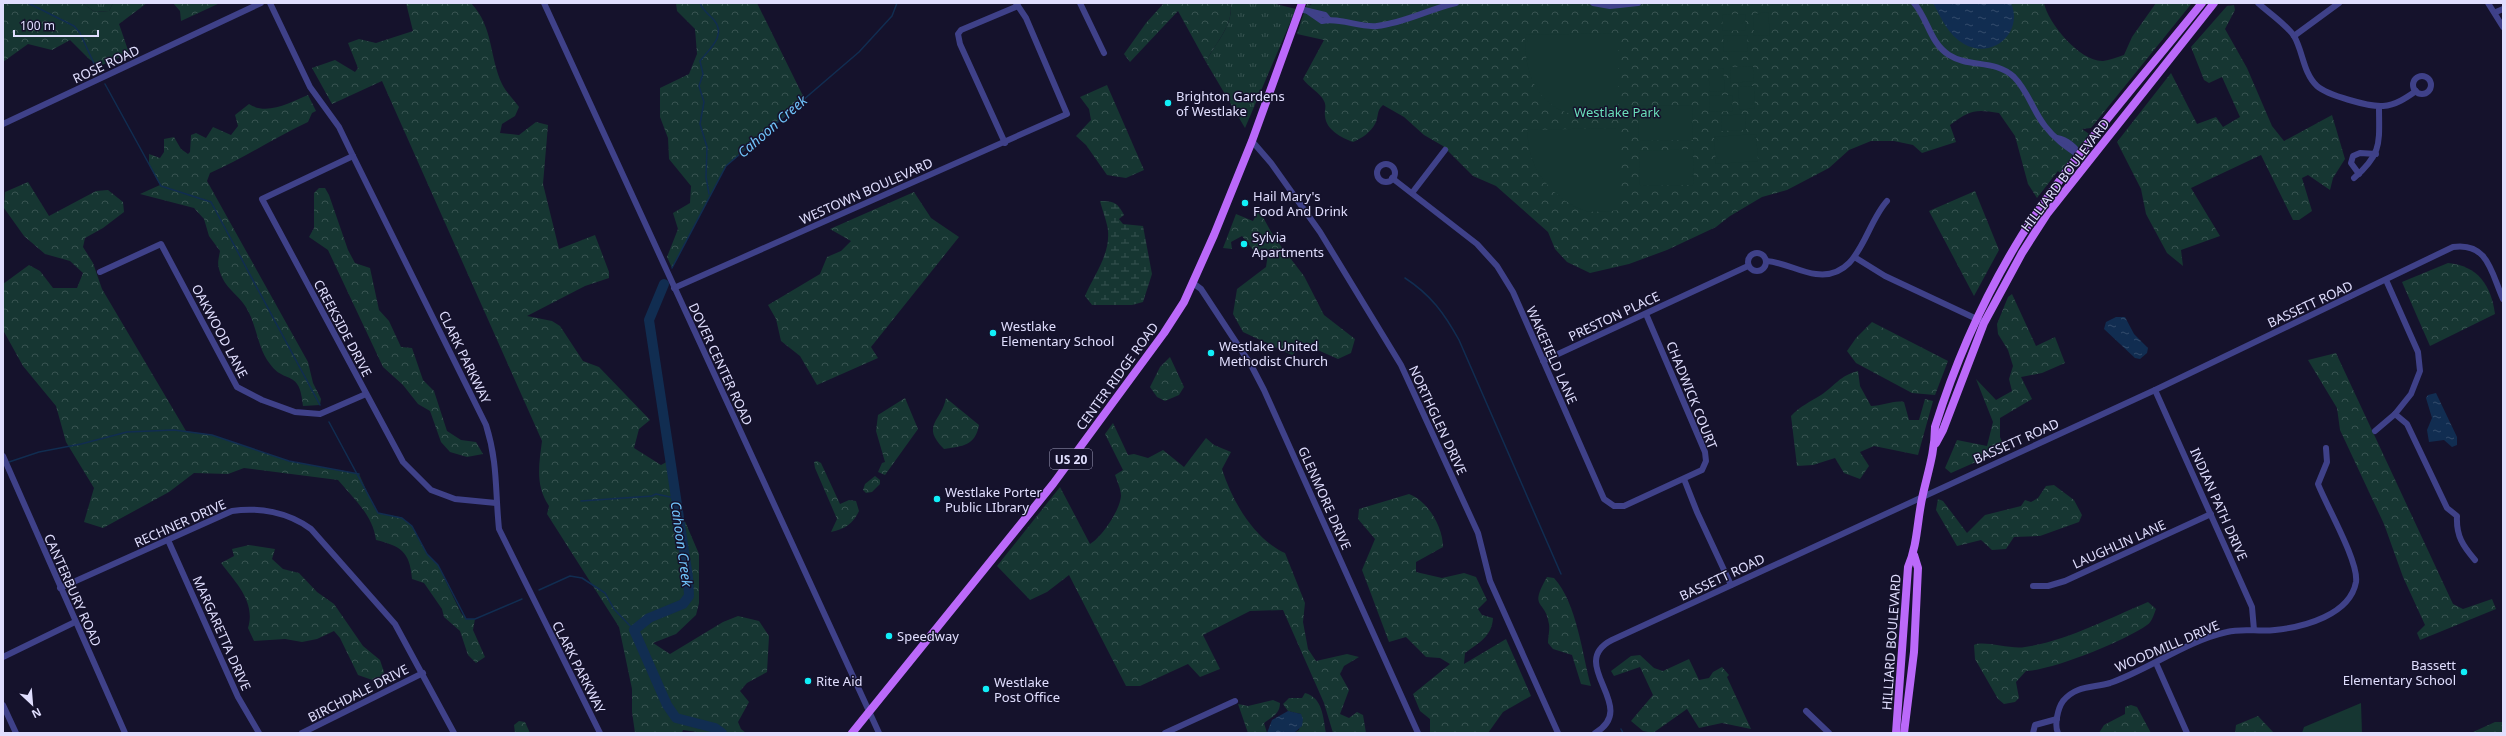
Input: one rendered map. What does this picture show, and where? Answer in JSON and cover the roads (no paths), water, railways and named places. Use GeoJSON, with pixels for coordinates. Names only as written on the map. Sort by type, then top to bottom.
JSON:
{"type":"FeatureCollection","features":[{"type":"Feature","properties":{"kind":"main road","name":"HILLIARD BOULEVARD"},"geometry":{"type":"LineString","coordinates":[[1896,733],[1908,567],[1914,555],[1922,495],[1935,444],[1943,430],[1980,321],[2022,235],[2080,156],[2202,3]]}},
{"type":"Feature","properties":{"kind":"main road","name":"HILLIARD BOULEVARD"},"geometry":{"type":"LineString","coordinates":[[1980,321],[2047,214],[2214,3]]}},
{"type":"Feature","properties":{"kind":"main road","name":"CENTER RIDGE ROAD"},"geometry":{"type":"LineString","coordinates":[[852,733],[1052,484],[1168,326],[1193,283],[1252,141],[1301,6]]}},
{"type":"Feature","properties":{"kind":"main road","name":"HILLIARD BOULEVARD"},"geometry":{"type":"LineString","coordinates":[[1904,733],[1914,644],[1918,568],[1914,555]]}},
{"type":"Feature","properties":{"kind":"street","name":"ROSE ROAD"},"geometry":{"type":"LineString","coordinates":[[3,124],[262,3]]}},
{"type":"Feature","properties":{"kind":"street","name":"CLARK PARKWAY"},"geometry":{"type":"LineString","coordinates":[[270,3],[310,87],[339,127],[486,425],[495,462],[498,484],[496,503],[499,529],[506,547],[600,733]]}},
{"type":"Feature","properties":{"kind":"street","name":"DOVER CENTER ROAD"},"geometry":{"type":"LineString","coordinates":[[544,3],[879,733]]}},
{"type":"Feature","properties":{"kind":"street"},"geometry":{"type":"LineString","coordinates":[[1080,3],[1104,53]]}},
{"type":"Feature","properties":{"kind":"street"},"geometry":{"type":"LineString","coordinates":[[1301,6],[1309,12],[1325,15],[1329,20],[1362,26],[1376,26],[1402,22],[1456,3]]}},
{"type":"Feature","properties":{"kind":"street"},"geometry":{"type":"LineString","coordinates":[[1593,3],[1610,6],[1638,3]]}},
{"type":"Feature","properties":{"kind":"street"},"geometry":{"type":"LineString","coordinates":[[1914,3],[1937,44],[1947,54],[1960,62],[1986,63],[2012,76],[2022,87],[2045,127],[2057,138],[2062,139],[2076,149],[2080,156],[2088,162]]}},
{"type":"Feature","properties":{"kind":"street"},"geometry":{"type":"LineString","coordinates":[[2258,3],[2294,36],[2308,74],[2316,86],[2333,94],[2379,106],[2400,102],[2416,91]]}},
{"type":"Feature","properties":{"kind":"street"},"geometry":{"type":"LineString","coordinates":[[2294,36],[2339,3]]}},
{"type":"Feature","properties":{"kind":"street"},"geometry":{"type":"LineString","coordinates":[[2488,3],[2496,12],[2503,27]]}},
{"type":"Feature","properties":{"kind":"street","name":"WESTOWN BOULEVARD"},"geometry":{"type":"LineString","coordinates":[[674,288],[1005,143],[1067,114],[1026,18],[1017,5]]}},
{"type":"Feature","properties":{"kind":"street"},"geometry":{"type":"LineString","coordinates":[[1005,143],[960,44],[958,34],[961,30],[1017,5]]}},
{"type":"Feature","properties":{"kind":"street"},"geometry":{"type":"LineString","coordinates":[[2496,12],[2503,9]]}},
{"type":"Feature","properties":{"kind":"street"},"geometry":{"type":"LineString","coordinates":[[2376,154],[2360,153],[2353,156],[2351,163],[2357,176],[2369,165],[2376,154],[2378,149],[2379,106]]}},
{"type":"Feature","properties":{"kind":"street","name":"NORTHGLEN DRIVE"},"geometry":{"type":"LineString","coordinates":[[1252,141],[1271,163],[1320,232],[1400,365],[1478,533],[1490,581],[1558,733]]}},
{"type":"Feature","properties":{"kind":"street"},"geometry":{"type":"LineString","coordinates":[[1412,194],[1445,150]]}},
{"type":"Feature","properties":{"kind":"street","name":"CREEKSIDE DRIVE"},"geometry":{"type":"LineString","coordinates":[[353,156],[262,199],[403,462],[431,490],[455,499],[496,503]]}},
{"type":"Feature","properties":{"kind":"street","name":"WAKEFIELD LANE"},"geometry":{"type":"LineString","coordinates":[[1392,178],[1476,244],[1496,266],[1513,292],[1604,499],[1614,506],[1624,506],[1684,479]]}},
{"type":"Feature","properties":{"kind":"street"},"geometry":{"type":"LineString","coordinates":[[1766,261],[1786,264],[1814,274],[1827,275],[1845,267],[1856,258],[1880,209],[1887,201]]}},
{"type":"Feature","properties":{"kind":"street","name":"OAKWOOD LANE"},"geometry":{"type":"LineString","coordinates":[[100,272],[161,244],[237,387],[262,400],[296,412],[320,414],[366,394]]}},
{"type":"Feature","properties":{"kind":"street","name":"BASSETT ROAD"},"geometry":{"type":"LineString","coordinates":[[1595,733],[1606,723],[1611,712],[1609,700],[1596,664],[1596,655],[1601,648],[1612,640],[1922,495],[2155,390],[2453,247],[2466,245],[2476,248],[2483,255],[2503,299]]}},
{"type":"Feature","properties":{"kind":"street"},"geometry":{"type":"LineString","coordinates":[[1754,254],[1763,255],[1766,261],[1764,268],[1758,272],[1752,270],[1748,266],[1748,260],[1754,254]]}},
{"type":"Feature","properties":{"kind":"street"},"geometry":{"type":"LineString","coordinates":[[1856,258],[1885,276],[1980,321]]}},
{"type":"Feature","properties":{"kind":"street","name":"PRESTON PLACE"},"geometry":{"type":"LineString","coordinates":[[1543,361],[1748,266]]}},
{"type":"Feature","properties":{"kind":"street"},"geometry":{"type":"LineString","coordinates":[[2375,431],[2395,414],[2415,386],[2420,364],[2418,352],[2386,280]]}},
{"type":"Feature","properties":{"kind":"street","name":"GLENMORE DRIVE"},"geometry":{"type":"LineString","coordinates":[[1193,283],[1201,289],[1251,365],[1264,390],[1418,733]]}},
{"type":"Feature","properties":{"kind":"street","name":"CHADWICK COURT"},"geometry":{"type":"LineString","coordinates":[[1646,314],[1705,452],[1706,461],[1702,470],[1684,479]]}},
{"type":"Feature","properties":{"kind":"street","name":"INDIAN PATH DRIVE"},"geometry":{"type":"LineString","coordinates":[[2155,390],[2252,607],[2254,630]]}},
{"type":"Feature","properties":{"kind":"street"},"geometry":{"type":"LineString","coordinates":[[2395,414],[2407,424],[2447,508],[2457,516],[2457,528],[2462,545],[2475,560]]}},
{"type":"Feature","properties":{"kind":"street","name":"WOODMILL DRIVE"},"geometry":{"type":"LineString","coordinates":[[2057,719],[2063,701],[2081,688],[2109,683],[2156,663],[2208,637],[2228,631],[2274,630],[2296,627],[2339,609],[2350,598],[2356,574],[2318,484],[2327,462],[2326,448]]}},
{"type":"Feature","properties":{"kind":"street","name":"CANTERBURY ROAD"},"geometry":{"type":"LineString","coordinates":[[3,456],[125,733]]}},
{"type":"Feature","properties":{"kind":"street"},"geometry":{"type":"LineString","coordinates":[[1684,479],[1696,512],[1731,585]]}},
{"type":"Feature","properties":{"kind":"street","name":"RECHNER DRIVE"},"geometry":{"type":"LineString","coordinates":[[60,588],[232,512],[247,509],[270,511],[299,520],[310,529],[395,624],[423,672],[454,733]]}},
{"type":"Feature","properties":{"kind":"street","name":"LAUGHLIN LANE"},"geometry":{"type":"LineString","coordinates":[[2033,586],[2048,586],[2065,581],[2211,514]]}},
{"type":"Feature","properties":{"kind":"street","name":"MARGARETTA DRIVE"},"geometry":{"type":"LineString","coordinates":[[168,540],[238,697],[259,733]]}},
{"type":"Feature","properties":{"kind":"street"},"geometry":{"type":"LineString","coordinates":[[3,658],[75,622]]}},
{"type":"Feature","properties":{"kind":"street"},"geometry":{"type":"LineString","coordinates":[[2156,663],[2187,733]]}},
{"type":"Feature","properties":{"kind":"street","name":"BIRCHDALE DRIVE"},"geometry":{"type":"LineString","coordinates":[[302,733],[423,672]]}},
{"type":"Feature","properties":{"kind":"street"},"geometry":{"type":"LineString","coordinates":[[1165,733],[1235,701]]}},
{"type":"Feature","properties":{"kind":"street"},"geometry":{"type":"LineString","coordinates":[[3,705],[16,733]]}},
{"type":"Feature","properties":{"kind":"street"},"geometry":{"type":"LineString","coordinates":[[1806,711],[1829,733]]}},
{"type":"Feature","properties":{"kind":"street"},"geometry":{"type":"LineString","coordinates":[[2033,733],[2035,725],[2057,719],[2058,733]]}},
{"type":"Feature","properties":{"kind":"water"},"geometry":{"type":"Polygon","coordinates":[[[1933,3],[2011,3],[2014,14],[2013,24],[2003,41],[1995,46],[1985,49],[1975,48],[1964,44],[1954,36],[1946,26],[1933,3]]]}},
{"type":"Feature","properties":{"kind":"water"},"geometry":{"type":"Polygon","coordinates":[[[2116,317],[2125,317],[2134,334],[2148,348],[2147,353],[2140,359],[2135,358],[2104,329],[2106,322],[2116,317]]]}},
{"type":"Feature","properties":{"kind":"water"},"geometry":{"type":"Polygon","coordinates":[[[2436,393],[2457,437],[2457,445],[2452,447],[2444,440],[2429,442],[2427,430],[2432,418],[2426,398],[2428,395],[2436,393]]]}},
{"type":"Feature","properties":{"kind":"water"},"geometry":{"type":"Polygon","coordinates":[[[1288,711],[1301,714],[1303,719],[1302,726],[1294,733],[1267,733],[1272,720],[1288,711]]]}},
{"type":"Feature","properties":{"kind":"waterway"},"geometry":{"type":"LineString","coordinates":[[28,3],[74,26],[80,33],[97,70]]}},
{"type":"Feature","properties":{"kind":"waterway"},"geometry":{"type":"LineString","coordinates":[[700,3],[704,10],[714,20],[719,31],[718,37],[712,47],[700,61],[703,74],[699,86],[704,102],[700,124],[707,147],[706,177],[709,194]]}},
{"type":"Feature","properties":{"kind":"waterway","name":"Cahoon Creek"},"geometry":{"type":"LineString","coordinates":[[672,268],[726,166],[859,52],[892,16],[897,3]]}},
{"type":"Feature","properties":{"kind":"waterway"},"geometry":{"type":"LineString","coordinates":[[105,84],[161,186],[211,202],[320,405]]}},
{"type":"Feature","properties":{"kind":"waterway"},"geometry":{"type":"LineString","coordinates":[[1405,278],[1430,298],[1448,321],[1459,340],[1561,574]]}},
{"type":"Feature","properties":{"kind":"waterway","name":"Cahoon Creek"},"geometry":{"type":"LineString","coordinates":[[664,284],[649,320],[688,577],[689,596],[683,604],[649,618],[634,630],[667,705],[676,718],[715,728],[722,733]]}},
{"type":"Feature","properties":{"kind":"waterway"},"geometry":{"type":"LineString","coordinates":[[329,422],[378,513],[402,518],[412,526],[427,554],[438,565],[466,619],[475,619],[522,599]]}},
{"type":"Feature","properties":{"kind":"waterway"},"geometry":{"type":"LineString","coordinates":[[9,462],[39,452],[81,444],[127,432],[174,430],[212,435],[289,461],[359,474]]}},
{"type":"Feature","properties":{"kind":"waterway"},"geometry":{"type":"LineString","coordinates":[[581,501],[652,496],[656,494],[675,498]]}},
{"type":"Feature","properties":{"kind":"waterway"},"geometry":{"type":"LineString","coordinates":[[539,590],[570,576],[582,578],[605,593],[614,609],[634,630]]}},
{"type":"Feature","properties":{"kind":"waterway"},"geometry":{"type":"LineString","coordinates":[[1621,729],[1623,733]]}},
{"type":"Feature","properties":{"kind":"place","name":"Brighton Gardens of Westlake"},"geometry":{"type":"Point","coordinates":[1168,103]}},
{"type":"Feature","properties":{"kind":"place","name":"Hail Mary's Food And Drink"},"geometry":{"type":"Point","coordinates":[1245,203]}},
{"type":"Feature","properties":{"kind":"place","name":"Sylvia Apartments"},"geometry":{"type":"Point","coordinates":[1244,244]}},
{"type":"Feature","properties":{"kind":"place","name":"Westlake Elementary School"},"geometry":{"type":"Point","coordinates":[993,333]}},
{"type":"Feature","properties":{"kind":"place","name":"Westlake United Methodist Church"},"geometry":{"type":"Point","coordinates":[1211,353]}},
{"type":"Feature","properties":{"kind":"place","name":"Westlake Porter Public LIbrary"},"geometry":{"type":"Point","coordinates":[937,499]}},
{"type":"Feature","properties":{"kind":"place","name":"Speedway"},"geometry":{"type":"Point","coordinates":[889,636]}},
{"type":"Feature","properties":{"kind":"place","name":"Bassett Elementary School"},"geometry":{"type":"Point","coordinates":[2464,672]}},
{"type":"Feature","properties":{"kind":"place","name":"Rite Aid"},"geometry":{"type":"Point","coordinates":[808,681]}},
{"type":"Feature","properties":{"kind":"place","name":"Westlake Post Office"},"geometry":{"type":"Point","coordinates":[986,689]}},
{"type":"Feature","properties":{"kind":"park label","name":"Westlake Park"},"geometry":{"type":"Point","coordinates":[1617,112]}}]}
